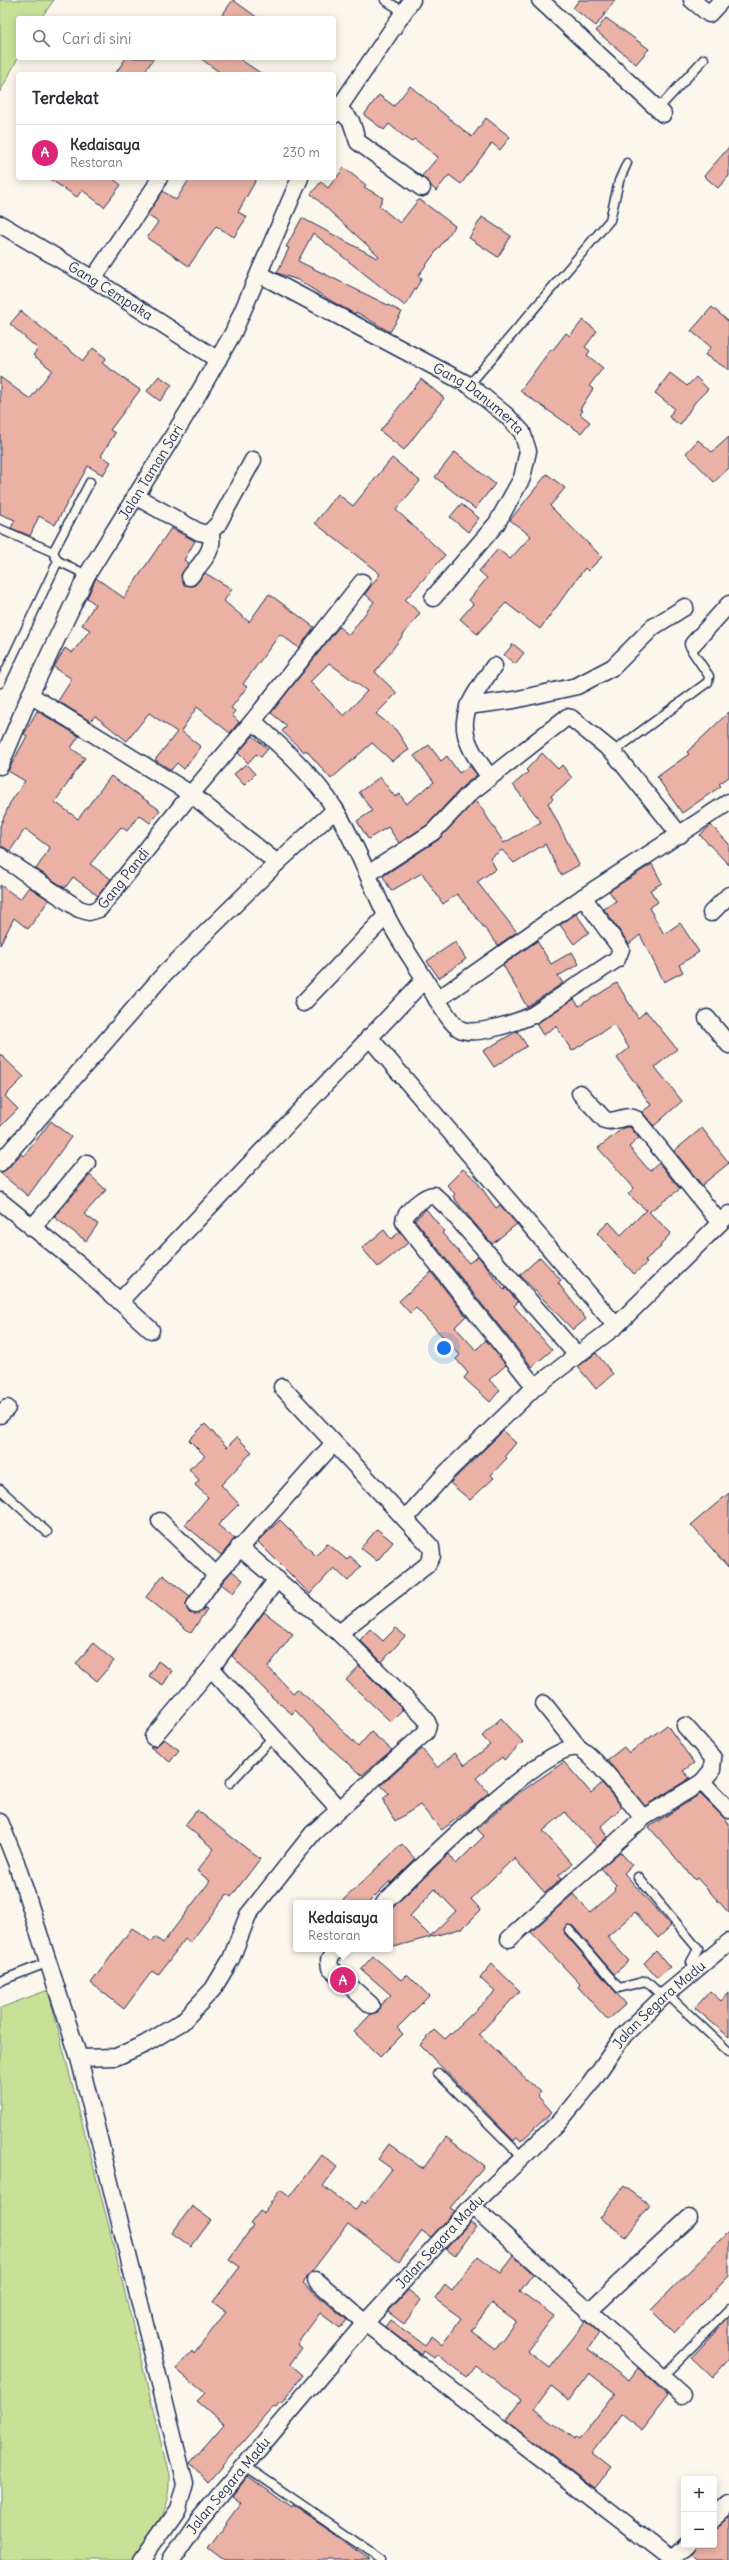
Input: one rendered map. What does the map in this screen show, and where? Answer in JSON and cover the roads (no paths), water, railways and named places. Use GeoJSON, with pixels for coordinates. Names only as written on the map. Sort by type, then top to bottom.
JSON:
{"type":"FeatureCollection","features":[{"type":"Feature","properties":{"kind":"street"},"geometry":{"type":"LineString","coordinates":[[540,0],[661,112]]}},
{"type":"Feature","properties":{"kind":"street"},"geometry":{"type":"LineString","coordinates":[[692,0],[708,14],[722,0]]}},
{"type":"Feature","properties":{"kind":"street"},"geometry":{"type":"LineString","coordinates":[[408,6],[336,111],[350,121],[358,142],[422,188]]}},
{"type":"Feature","properties":{"kind":"street"},"geometry":{"type":"LineString","coordinates":[[93,279],[155,187],[158,180]]}},
{"type":"Feature","properties":{"kind":"street","name":"Jalan Taman Sari"},"geometry":{"type":"LineString","coordinates":[[0,766],[30,695],[87,575],[218,360],[260,274],[299,180]]}},
{"type":"Feature","properties":{"kind":"street","name":"Gang Cempaka"},"geometry":{"type":"LineString","coordinates":[[0,224],[93,279],[218,360]]}},
{"type":"Feature","properties":{"kind":"street","name":"Gang Danumerta"},"geometry":{"type":"LineString","coordinates":[[260,274],[468,385],[507,416],[522,432],[528,451],[522,478],[497,523],[433,598]]}},
{"type":"Feature","properties":{"kind":"street"},"geometry":{"type":"LineString","coordinates":[[210,533],[218,524],[253,460]]}},
{"type":"Feature","properties":{"kind":"street"},"geometry":{"type":"LineString","coordinates":[[135,496],[199,532],[210,533]]}},
{"type":"Feature","properties":{"kind":"street"},"geometry":{"type":"LineString","coordinates":[[190,577],[208,553],[212,538],[210,533]]}},
{"type":"Feature","properties":{"kind":"street","name":"Gang Pandi"},"geometry":{"type":"LineString","coordinates":[[0,856],[79,909],[93,912],[103,906],[191,794],[253,721],[362,582]]}},
{"type":"Feature","properties":{"kind":"street"},"geometry":{"type":"LineString","coordinates":[[694,644],[729,604]]}},
{"type":"Feature","properties":{"kind":"street"},"geometry":{"type":"LineString","coordinates":[[468,706],[514,700],[577,686],[613,667],[653,627],[685,606]]}},
{"type":"Feature","properties":{"kind":"street"},"geometry":{"type":"LineString","coordinates":[[490,777],[474,757],[464,735],[464,722],[468,706],[494,666]]}},
{"type":"Feature","properties":{"kind":"street"},"geometry":{"type":"LineString","coordinates":[[30,695],[191,794],[277,863]]}},
{"type":"Feature","properties":{"kind":"street"},"geometry":{"type":"LineString","coordinates":[[368,874],[433,832],[470,793],[567,717],[571,718],[613,752],[680,835]]}},
{"type":"Feature","properties":{"kind":"street"},"geometry":{"type":"LineString","coordinates":[[253,721],[300,764],[335,810],[368,874],[386,916],[437,1000],[456,1026],[462,1030],[500,1027],[533,1015],[614,962],[619,956],[621,949],[583,897]]}},
{"type":"Feature","properties":{"kind":"street"},"geometry":{"type":"LineString","coordinates":[[437,1000],[583,897],[729,802]]}},
{"type":"Feature","properties":{"kind":"street"},"geometry":{"type":"LineString","coordinates":[[0,1163],[165,973],[277,863],[335,810]]}},
{"type":"Feature","properties":{"kind":"street"},"geometry":{"type":"LineString","coordinates":[[710,913],[729,895]]}},
{"type":"Feature","properties":{"kind":"street"},"geometry":{"type":"LineString","coordinates":[[303,1002],[386,916]]}},
{"type":"Feature","properties":{"kind":"street"},"geometry":{"type":"LineString","coordinates":[[120,1301],[425,979]]}},
{"type":"Feature","properties":{"kind":"street"},"geometry":{"type":"LineString","coordinates":[[707,1018],[729,1045]]}},
{"type":"Feature","properties":{"kind":"street"},"geometry":{"type":"LineString","coordinates":[[370,1037],[616,1326]]}},
{"type":"Feature","properties":{"kind":"street"},"geometry":{"type":"LineString","coordinates":[[405,1519],[455,1464],[536,1388],[577,1354],[616,1326],[724,1219],[636,1118],[630,1116],[613,1121],[605,1120],[580,1093]]}},
{"type":"Feature","properties":{"kind":"street"},"geometry":{"type":"LineString","coordinates":[[32,1228],[87,1164]]}},
{"type":"Feature","properties":{"kind":"street"},"geometry":{"type":"LineString","coordinates":[[536,1388],[404,1222],[406,1215],[429,1196],[434,1195],[577,1354]]}},
{"type":"Feature","properties":{"kind":"street"},"geometry":{"type":"LineString","coordinates":[[0,1201],[82,1267],[151,1330]]}},
{"type":"Feature","properties":{"kind":"street"},"geometry":{"type":"LineString","coordinates":[[282,1387],[431,1547],[432,1556],[427,1565],[339,1633]]}},
{"type":"Feature","properties":{"kind":"street"},"geometry":{"type":"LineString","coordinates":[[194,1605],[239,1547],[334,1443]]}},
{"type":"Feature","properties":{"kind":"street"},"geometry":{"type":"LineString","coordinates":[[160,1521],[216,1575]]}},
{"type":"Feature","properties":{"kind":"street"},"geometry":{"type":"LineString","coordinates":[[79,2058],[116,2057],[145,2044],[182,2022],[213,1989],[230,1959],[248,1915],[313,1833],[338,1808],[426,1732],[428,1724],[425,1718],[339,1633],[239,1547]]}},
{"type":"Feature","properties":{"kind":"street"},"geometry":{"type":"LineString","coordinates":[[153,1737],[210,1668],[277,1579]]}},
{"type":"Feature","properties":{"kind":"street"},"geometry":{"type":"LineString","coordinates":[[210,1668],[338,1808]]}},
{"type":"Feature","properties":{"kind":"street"},"geometry":{"type":"LineString","coordinates":[[544,1704],[579,1748],[592,1759],[643,1818]]}},
{"type":"Feature","properties":{"kind":"street"},"geometry":{"type":"LineString","coordinates":[[509,1939],[643,1818],[702,1782],[712,1770],[713,1758],[685,1726]]}},
{"type":"Feature","properties":{"kind":"street"},"geometry":{"type":"LineString","coordinates":[[387,1900],[449,1840],[539,1764],[566,1749],[579,1748]]}},
{"type":"Feature","properties":{"kind":"street"},"geometry":{"type":"LineString","coordinates":[[702,1782],[729,1810]]}},
{"type":"Feature","properties":{"kind":"street","name":"Jalan Segara Madu"},"geometry":{"type":"LineString","coordinates":[[0,1822],[16,1862],[50,1962],[79,2058],[185,2484],[178,2509],[142,2560]]}},
{"type":"Feature","properties":{"kind":"street","name":"Jalan Segara Madu"},"geometry":{"type":"LineString","coordinates":[[171,2560],[197,2522],[364,2323],[472,2206],[523,2158],[568,2111],[624,2034],[665,1996],[729,1942]]}},
{"type":"Feature","properties":{"kind":"street"},"geometry":{"type":"LineString","coordinates":[[334,1952],[329,1960],[330,1968],[371,2006]]}},
{"type":"Feature","properties":{"kind":"street"},"geometry":{"type":"LineString","coordinates":[[472,2206],[682,2395]]}},
{"type":"Feature","properties":{"kind":"street"},"geometry":{"type":"LineString","coordinates":[[588,2312],[689,2218]]}},
{"type":"Feature","properties":{"kind":"street"},"geometry":{"type":"LineString","coordinates":[[316,2280],[364,2323],[672,2559],[683,2548]]}},
{"type":"Feature","properties":{"kind":"street"},"geometry":{"type":"LineString","coordinates":[[717,2515],[729,2504]]}},
{"type":"Feature","properties":{"kind":"street"},"geometry":{"type":"LineString","coordinates":[[178,2509],[197,2522]]}},
{"type":"Feature","properties":{"kind":"lane"},"geometry":{"type":"LineString","coordinates":[[385,0],[408,6]]}},
{"type":"Feature","properties":{"kind":"lane"},"geometry":{"type":"LineString","coordinates":[[661,112],[704,59]]}},
{"type":"Feature","properties":{"kind":"lane"},"geometry":{"type":"LineString","coordinates":[[468,385],[610,220],[620,181],[627,163]]}},
{"type":"Feature","properties":{"kind":"lane"},"geometry":{"type":"LineString","coordinates":[[53,552],[90,482]]}},
{"type":"Feature","properties":{"kind":"lane"},"geometry":{"type":"LineString","coordinates":[[0,529],[53,552],[58,561],[87,575]]}},
{"type":"Feature","properties":{"kind":"lane"},"geometry":{"type":"LineString","coordinates":[[0,683],[58,561]]}},
{"type":"Feature","properties":{"kind":"lane"},"geometry":{"type":"LineString","coordinates":[[613,752],[708,682],[709,676],[692,651],[694,644]]}},
{"type":"Feature","properties":{"kind":"lane"},"geometry":{"type":"LineString","coordinates":[[0,1488],[47,1532]]}},
{"type":"Feature","properties":{"kind":"lane"},"geometry":{"type":"LineString","coordinates":[[230,1783],[273,1737]]}},
{"type":"Feature","properties":{"kind":"lane"},"geometry":{"type":"LineString","coordinates":[[638,1877],[698,1948],[691,1962],[697,1969]]}},
{"type":"Feature","properties":{"kind":"lane"},"geometry":{"type":"LineString","coordinates":[[569,1930],[617,1987],[621,1989],[646,1981],[729,2052]]}},
{"type":"Feature","properties":{"kind":"lane"},"geometry":{"type":"LineString","coordinates":[[0,1981],[50,1962]]}},
{"type":"Feature","properties":{"kind":"lane"},"geometry":{"type":"LineString","coordinates":[[438,2073],[523,2158]]}},
{"type":"Feature","properties":{"kind":"lane"},"geometry":{"type":"LineString","coordinates":[[662,2377],[729,2309]]}},
{"type":"Feature","properties":{"kind":"lane"},"geometry":{"type":"LineString","coordinates":[[244,2465],[382,2560]]}},
{"type":"Feature","properties":{"kind":"place","name":"Kedaisaya"},"geometry":{"type":"Point","coordinates":[343,1980]}}]}
